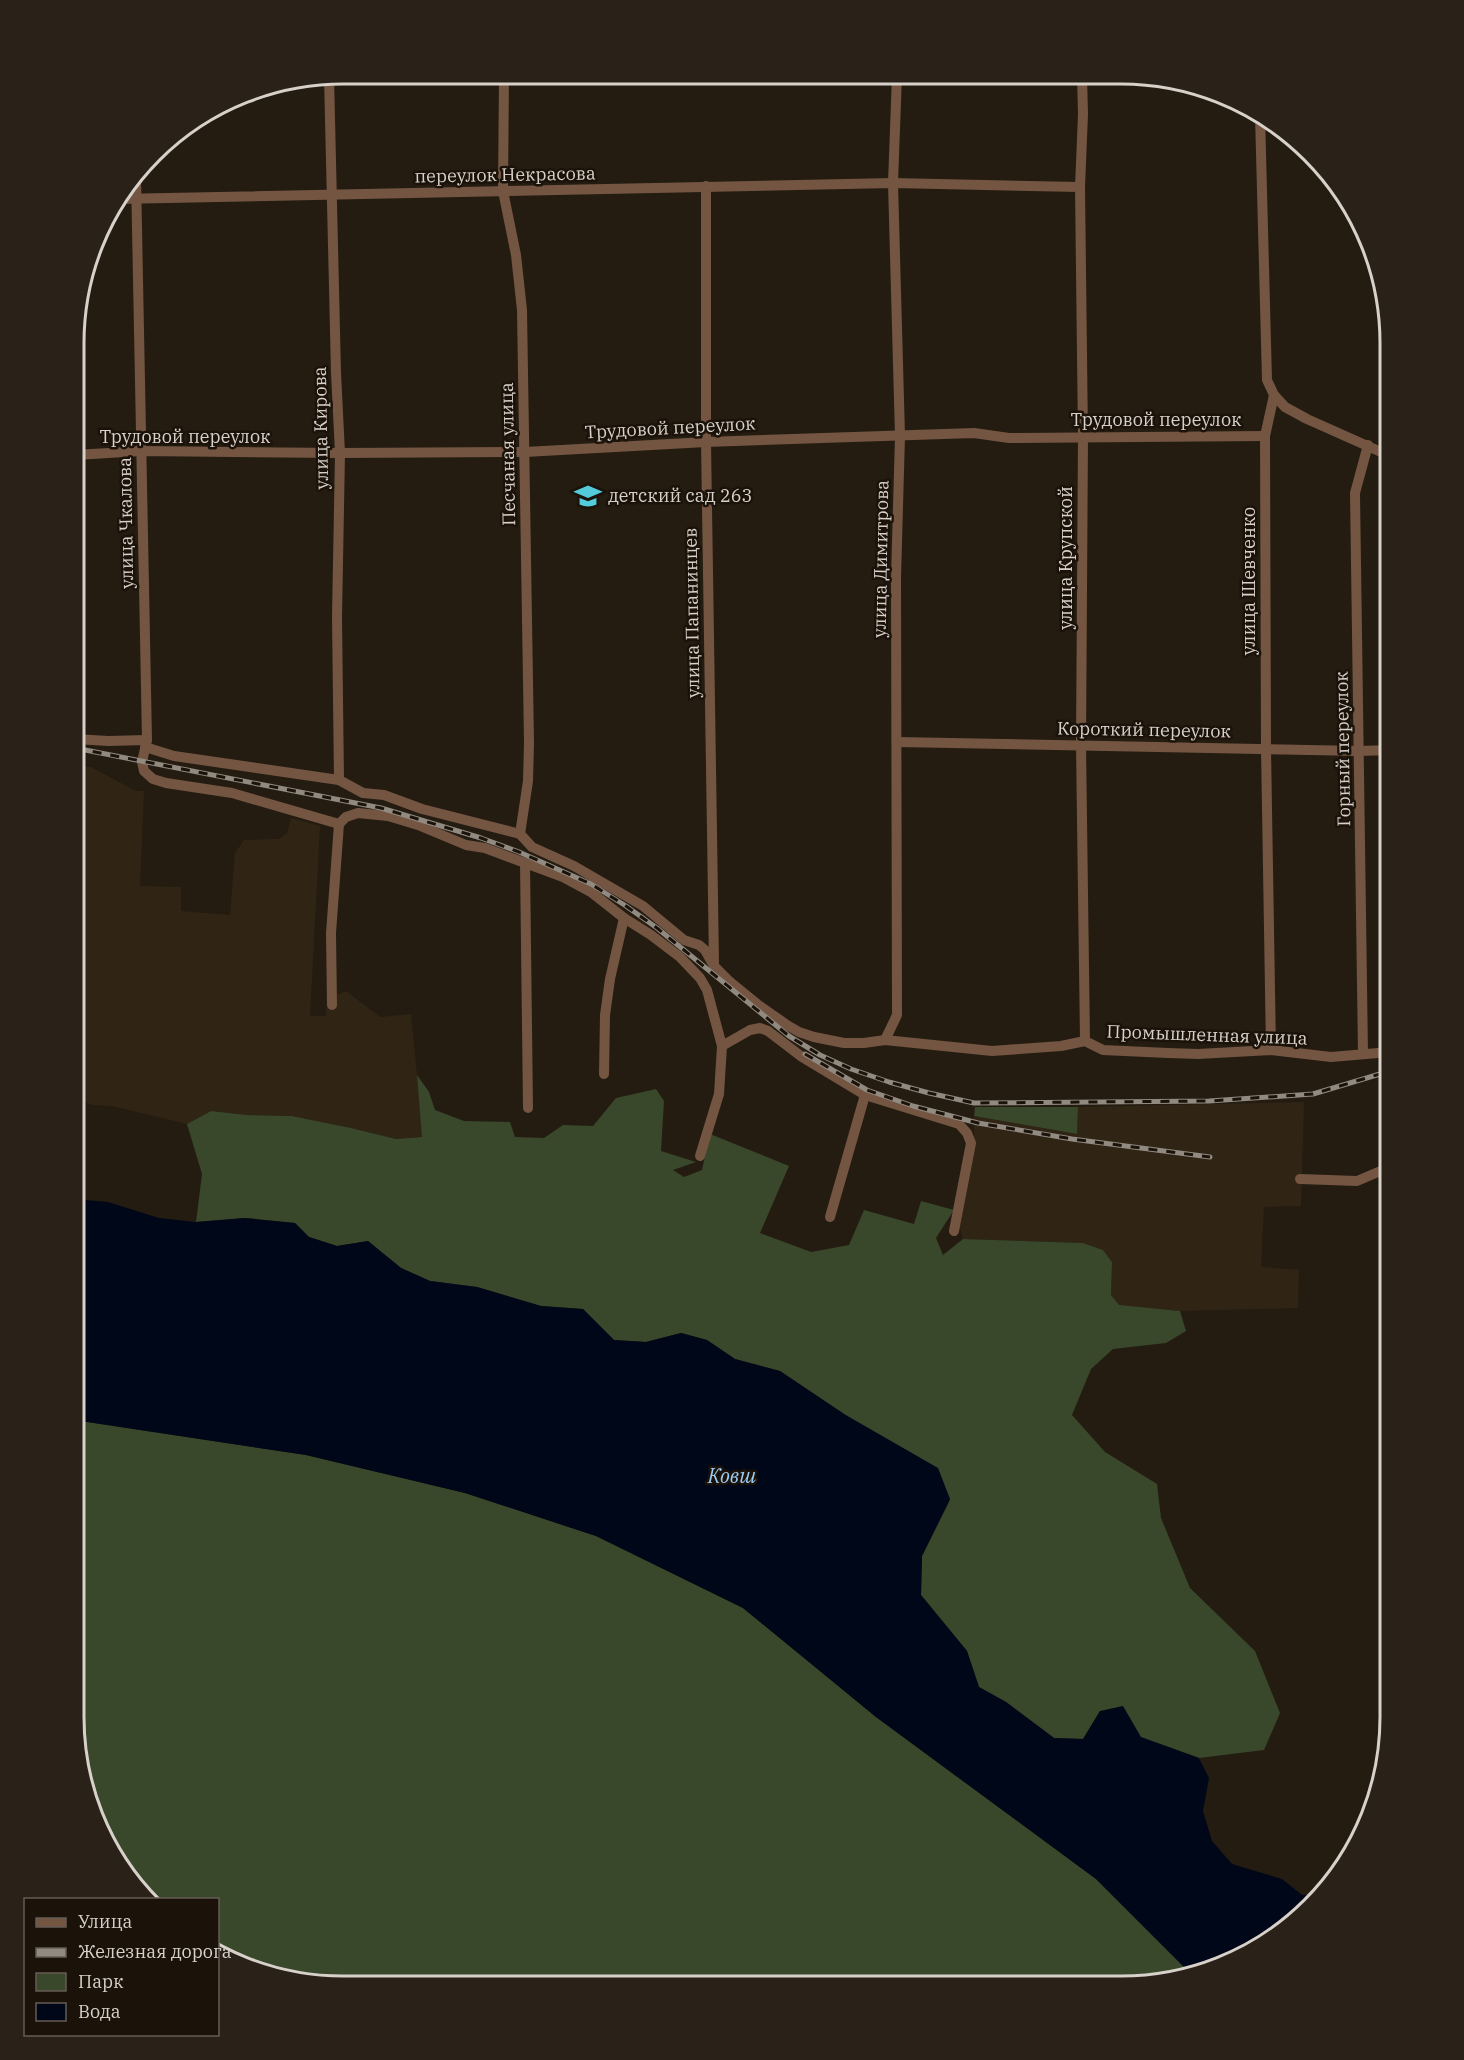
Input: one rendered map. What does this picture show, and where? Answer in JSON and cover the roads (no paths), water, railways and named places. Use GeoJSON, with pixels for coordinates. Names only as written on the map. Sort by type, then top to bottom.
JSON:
{"type":"FeatureCollection","features":[{"type":"Feature","properties":{"kind":"street","name":"Песчаная улица"},"geometry":{"type":"LineString","coordinates":[[504,84],[502,191],[516,255],[522,310],[529,743],[528,780],[520,834]]}},
{"type":"Feature","properties":{"kind":"street","name":"улица Димитрова"},"geometry":{"type":"LineString","coordinates":[[885,1040],[897,1015],[896,578],[900,436],[893,183],[897,84]]}},
{"type":"Feature","properties":{"kind":"street","name":"улица Крупской"},"geometry":{"type":"LineString","coordinates":[[1082,84],[1080,187],[1083,437],[1081,746],[1085,1041]]}},
{"type":"Feature","properties":{"kind":"street","name":"улица Кирова"},"geometry":{"type":"LineString","coordinates":[[329,85],[340,453],[337,617],[339,780]]}},
{"type":"Feature","properties":{"kind":"street","name":"улица Шевченко"},"geometry":{"type":"LineString","coordinates":[[1260,125],[1265,360],[1267,380],[1274,395],[1265,436],[1266,748],[1271,1050]]}},
{"type":"Feature","properties":{"kind":"street","name":"переулок Некрасова"},"geometry":{"type":"LineString","coordinates":[[128,199],[893,183],[1080,187]]}},
{"type":"Feature","properties":{"kind":"street","name":"улица Папанинцев"},"geometry":{"type":"LineString","coordinates":[[706,186],[706,442],[714,966]]}},
{"type":"Feature","properties":{"kind":"street","name":"улица Чкалова"},"geometry":{"type":"LineString","coordinates":[[136,188],[146,744],[142,762],[144,771],[153,779],[166,783],[232,793],[339,824]]}},
{"type":"Feature","properties":{"kind":"street"},"geometry":{"type":"LineString","coordinates":[[1274,395],[1285,407],[1306,419],[1380,451]]}},
{"type":"Feature","properties":{"kind":"street","name":"Трудовой переулок"},"geometry":{"type":"LineString","coordinates":[[84,455],[141,451],[525,452],[706,442],[974,433],[1009,438],[1265,436]]}},
{"type":"Feature","properties":{"kind":"street","name":"Горный переулок"},"geometry":{"type":"LineString","coordinates":[[1363,1054],[1355,493],[1368,445]]}},
{"type":"Feature","properties":{"kind":"street"},"geometry":{"type":"LineString","coordinates":[[84,740],[146,744],[174,756],[339,780],[363,793],[384,795],[422,809],[520,834]]}},
{"type":"Feature","properties":{"kind":"street","name":"Короткий переулок"},"geometry":{"type":"LineString","coordinates":[[897,742],[1380,750]]}},
{"type":"Feature","properties":{"kind":"street"},"geometry":{"type":"LineString","coordinates":[[332,1005],[331,933],[339,824],[346,817],[358,813],[388,816],[563,877],[591,891],[624,918],[680,957],[700,978],[706,990],[722,1046],[719,1094],[700,1156]]}},
{"type":"Feature","properties":{"kind":"street","name":"Промышленная улица"},"geometry":{"type":"LineString","coordinates":[[520,834],[532,847],[574,866],[643,906],[684,940],[699,945],[705,950],[714,966],[757,1004],[799,1032],[822,1039],[864,1043],[885,1040],[992,1051],[1061,1046],[1085,1041],[1103,1050],[1168,1053],[1198,1054],[1271,1050],[1330,1057],[1380,1053]]}},
{"type":"Feature","properties":{"kind":"street"},"geometry":{"type":"LineString","coordinates":[[525,863],[528,1108]]}},
{"type":"Feature","properties":{"kind":"street"},"geometry":{"type":"LineString","coordinates":[[604,1074],[605,1015],[610,979],[624,918]]}},
{"type":"Feature","properties":{"kind":"street"},"geometry":{"type":"LineString","coordinates":[[722,1046],[750,1029],[760,1028],[768,1031],[802,1057],[865,1095],[959,1124],[967,1133],[970,1143],[954,1231]]}},
{"type":"Feature","properties":{"kind":"street"},"geometry":{"type":"LineString","coordinates":[[830,1217],[865,1095]]}},
{"type":"Feature","properties":{"kind":"street"},"geometry":{"type":"LineString","coordinates":[[1300,1179],[1357,1181],[1380,1171]]}},
{"type":"Feature","properties":{"kind":"water","name":"Ковш"},"geometry":{"type":"Polygon","coordinates":[[[84,1200],[108,1202],[159,1218],[196,1222],[245,1218],[295,1223],[309,1237],[337,1246],[368,1241],[401,1268],[430,1281],[477,1287],[541,1306],[583,1309],[614,1340],[646,1342],[681,1333],[707,1340],[735,1359],[780,1371],[844,1414],[938,1468],[950,1499],[922,1556],[921,1595],[967,1651],[979,1687],[1006,1702],[1054,1738],[1083,1739],[1100,1711],[1123,1706],[1141,1737],[1199,1758],[1209,1778],[1203,1811],[1212,1841],[1232,1864],[1282,1879],[1302,1895],[1309,1895],[1292,1912],[1250,1941],[1220,1956],[1185,1968],[1096,1879],[876,1717],[743,1608],[596,1536],[465,1493],[306,1455],[84,1422],[84,1200]]]}},
{"type":"Feature","properties":{"kind":"railway"},"geometry":{"type":"LineString","coordinates":[[84,750],[381,808],[519,852],[591,884],[626,906],[657,928],[789,1036],[820,1055],[851,1069],[929,1093],[974,1103],[1209,1101],[1313,1094],[1380,1074]]}},
{"type":"Feature","properties":{"kind":"railway"},"geometry":{"type":"LineString","coordinates":[[805,1054],[867,1090],[913,1106],[978,1123],[1072,1139],[1210,1157]]}},
{"type":"Feature","properties":{"kind":"place","name":"детский сад 263"},"geometry":{"type":"Point","coordinates":[588,496]}}]}
